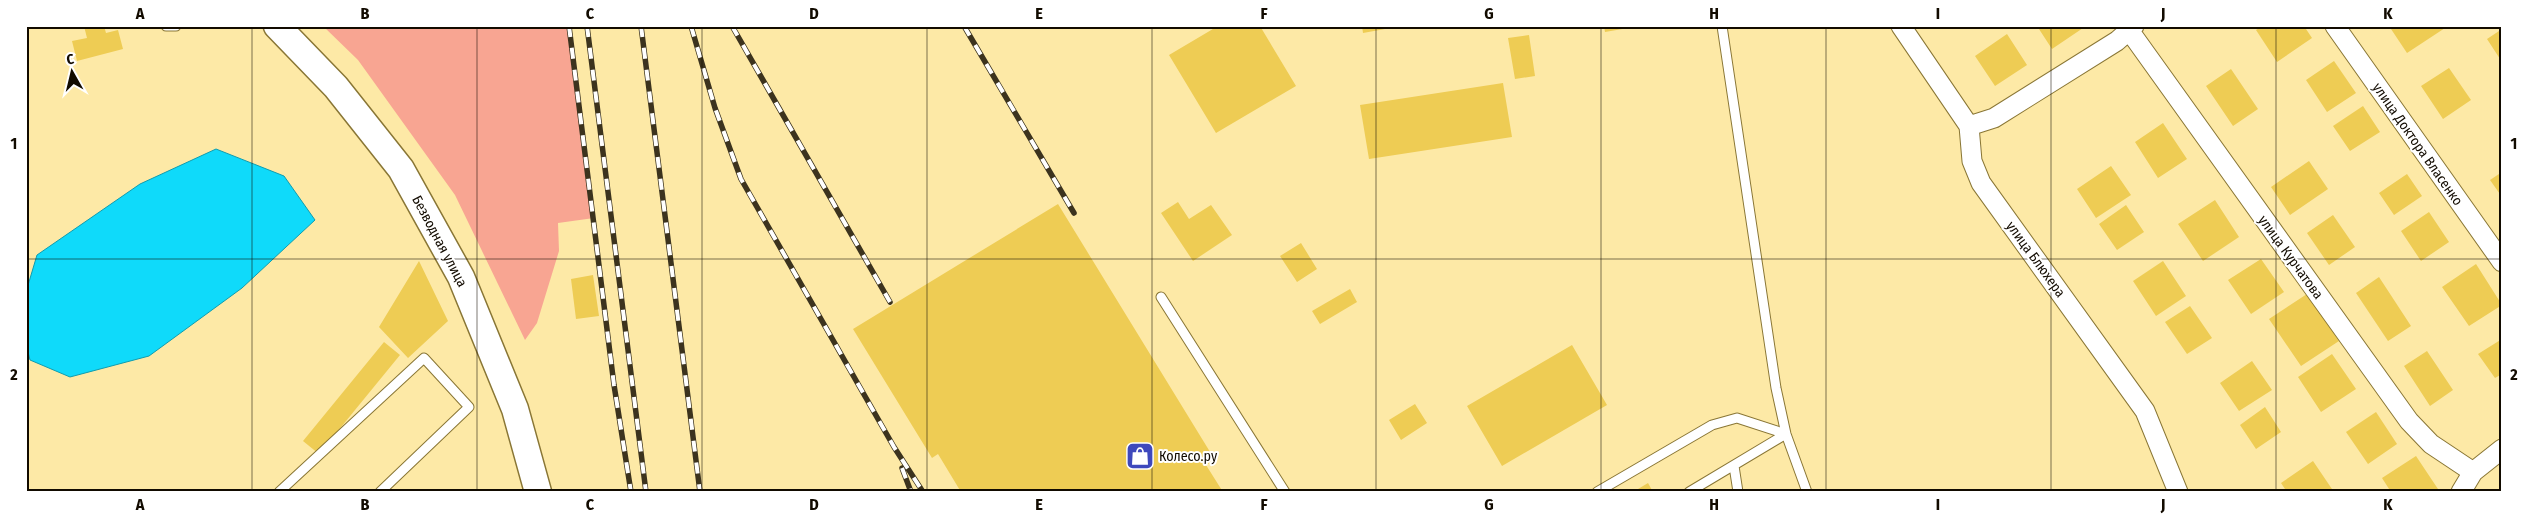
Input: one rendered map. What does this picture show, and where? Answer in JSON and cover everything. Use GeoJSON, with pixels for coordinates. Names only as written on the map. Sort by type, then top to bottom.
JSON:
{"type":"FeatureCollection","features":[{"type":"Feature","properties":{"kind":"main road","name":"Безводная улица"},"geometry":{"type":"LineString","coordinates":[[277,26],[336,87],[401,170],[461,277],[515,409],[538,492]]}},
{"type":"Feature","properties":{"kind":"street","name":"улица Блюхера"},"geometry":{"type":"LineString","coordinates":[[1901,26],[1969,126],[1972,161],[1981,183],[2145,411],[2178,492]]}},
{"type":"Feature","properties":{"kind":"street","name":"улица Доктора Власенко"},"geometry":{"type":"LineString","coordinates":[[2335,26],[2502,262]]}},
{"type":"Feature","properties":{"kind":"street"},"geometry":{"type":"LineString","coordinates":[[1969,126],[1994,118],[2130,28]]}},
{"type":"Feature","properties":{"kind":"street","name":"улица Курчатова"},"geometry":{"type":"LineString","coordinates":[[2130,28],[2409,421],[2431,444],[2473,472]]}},
{"type":"Feature","properties":{"kind":"street"},"geometry":{"type":"LineString","coordinates":[[2461,492],[2473,472],[2502,449]]}},
{"type":"Feature","properties":{"kind":"lane"},"geometry":{"type":"LineString","coordinates":[[166,26],[176,26]]}},
{"type":"Feature","properties":{"kind":"lane"},"geometry":{"type":"LineString","coordinates":[[1722,26],[1774,379],[1786,434],[1807,492]]}},
{"type":"Feature","properties":{"kind":"lane"},"geometry":{"type":"LineString","coordinates":[[1161,297],[1284,492]]}},
{"type":"Feature","properties":{"kind":"lane"},"geometry":{"type":"LineString","coordinates":[[278,492],[424,358],[470,407],[380,492]]}},
{"type":"Feature","properties":{"kind":"lane"},"geometry":{"type":"LineString","coordinates":[[1597,492],[1712,425],[1737,418],[1786,434]]}},
{"type":"Feature","properties":{"kind":"lane"},"geometry":{"type":"LineString","coordinates":[[1689,492],[1786,434]]}},
{"type":"Feature","properties":{"kind":"lane"},"geometry":{"type":"LineString","coordinates":[[1734,466],[1738,492]]}},
{"type":"Feature","properties":{"kind":"shaded area"},"geometry":{"type":"Polygon","coordinates":[[[323,26],[571,26],[594,218],[558,223],[559,251],[537,323],[525,340],[455,195],[358,60],[323,26]]]}},
{"type":"Feature","properties":{"kind":"water"},"geometry":{"type":"Polygon","coordinates":[[[216,149],[284,176],[315,220],[242,288],[149,356],[70,377],[30,360],[26,344],[26,292],[37,255],[140,184],[216,149]]]}},
{"type":"Feature","properties":{"kind":"building"},"geometry":{"type":"Polygon","coordinates":[[[84,26],[104,26],[106,33],[118,30],[123,49],[77,61],[72,41],[87,38],[84,26]]]}},
{"type":"Feature","properties":{"kind":"building"},"geometry":{"type":"Polygon","coordinates":[[[1218,26],[1260,26],[1296,86],[1216,133],[1169,55],[1218,26]]]}},
{"type":"Feature","properties":{"kind":"building"},"geometry":{"type":"Polygon","coordinates":[[[1362,26],[1396,26],[1396,27],[1363,33],[1362,26]]]}},
{"type":"Feature","properties":{"kind":"building"},"geometry":{"type":"Polygon","coordinates":[[[1604,26],[1634,26],[1634,27],[1605,32],[1604,26]]]}},
{"type":"Feature","properties":{"kind":"building"},"geometry":{"type":"Polygon","coordinates":[[[2037,26],[2086,26],[2052,49],[2037,26]]]}},
{"type":"Feature","properties":{"kind":"building"},"geometry":{"type":"Polygon","coordinates":[[[2262,26],[2304,26],[2312,38],[2277,62],[2256,30],[2262,26]]]}},
{"type":"Feature","properties":{"kind":"building"},"geometry":{"type":"Polygon","coordinates":[[[2389,26],[2445,26],[2445,28],[2407,53],[2389,26]]]}},
{"type":"Feature","properties":{"kind":"building"},"geometry":{"type":"Polygon","coordinates":[[[2502,29],[2502,62],[2487,39],[2502,29]]]}},
{"type":"Feature","properties":{"kind":"building"},"geometry":{"type":"Polygon","coordinates":[[[2007,34],[2027,65],[1995,86],[1975,56],[2007,34]]]}},
{"type":"Feature","properties":{"kind":"building"},"geometry":{"type":"Polygon","coordinates":[[[1529,35],[1535,76],[1515,79],[1508,38],[1529,35]]]}},
{"type":"Feature","properties":{"kind":"building"},"geometry":{"type":"Polygon","coordinates":[[[2334,61],[2356,93],[2327,112],[2306,80],[2334,61]]]}},
{"type":"Feature","properties":{"kind":"building"},"geometry":{"type":"Polygon","coordinates":[[[2449,68],[2471,100],[2443,119],[2421,86],[2449,68]]]}},
{"type":"Feature","properties":{"kind":"building"},"geometry":{"type":"Polygon","coordinates":[[[2231,69],[2258,109],[2233,126],[2206,86],[2231,69]]]}},
{"type":"Feature","properties":{"kind":"building"},"geometry":{"type":"Polygon","coordinates":[[[1503,83],[1512,137],[1369,159],[1360,105],[1503,83]]]}},
{"type":"Feature","properties":{"kind":"building"},"geometry":{"type":"Polygon","coordinates":[[[2363,106],[2380,132],[2350,151],[2333,126],[2363,106]]]}},
{"type":"Feature","properties":{"kind":"building"},"geometry":{"type":"Polygon","coordinates":[[[2163,123],[2187,159],[2158,178],[2135,142],[2163,123]]]}},
{"type":"Feature","properties":{"kind":"building"},"geometry":{"type":"Polygon","coordinates":[[[2309,161],[2328,189],[2290,215],[2271,187],[2309,161]]]}},
{"type":"Feature","properties":{"kind":"building"},"geometry":{"type":"Polygon","coordinates":[[[2111,166],[2131,195],[2096,218],[2077,189],[2111,166]]]}},
{"type":"Feature","properties":{"kind":"building"},"geometry":{"type":"Polygon","coordinates":[[[2502,172],[2502,197],[2490,180],[2502,172]]]}},
{"type":"Feature","properties":{"kind":"building"},"geometry":{"type":"Polygon","coordinates":[[[2407,174],[2422,196],[2394,215],[2379,193],[2407,174]]]}},
{"type":"Feature","properties":{"kind":"building"},"geometry":{"type":"Polygon","coordinates":[[[2215,200],[2239,237],[2203,261],[2178,224],[2215,200]]]}},
{"type":"Feature","properties":{"kind":"building"},"geometry":{"type":"Polygon","coordinates":[[[1178,202],[1189,219],[1211,205],[1232,235],[1193,261],[1161,213],[1178,202]]]}},
{"type":"Feature","properties":{"kind":"building"},"geometry":{"type":"Polygon","coordinates":[[[1058,204],[1215,460],[1206,465],[1223,492],[961,492],[938,454],[932,458],[853,329],[1058,204]]]}},
{"type":"Feature","properties":{"kind":"building"},"geometry":{"type":"Polygon","coordinates":[[[2126,205],[2144,232],[2117,250],[2099,224],[2126,205]]]}},
{"type":"Feature","properties":{"kind":"building"},"geometry":{"type":"Polygon","coordinates":[[[2429,212],[2449,242],[2421,261],[2401,231],[2429,212]]]}},
{"type":"Feature","properties":{"kind":"building"},"geometry":{"type":"Polygon","coordinates":[[[2333,215],[2355,247],[2329,265],[2307,233],[2333,215]]]}},
{"type":"Feature","properties":{"kind":"building"},"geometry":{"type":"Polygon","coordinates":[[[1301,243],[1317,269],[1297,282],[1280,256],[1301,243]]]}},
{"type":"Feature","properties":{"kind":"building"},"geometry":{"type":"Polygon","coordinates":[[[2261,259],[2284,292],[2251,314],[2228,280],[2261,259]]]}},
{"type":"Feature","properties":{"kind":"building"},"geometry":{"type":"Polygon","coordinates":[[[419,261],[448,321],[408,358],[379,327],[419,261]]]}},
{"type":"Feature","properties":{"kind":"building"},"geometry":{"type":"Polygon","coordinates":[[[2163,261],[2186,296],[2156,316],[2133,281],[2163,261]]]}},
{"type":"Feature","properties":{"kind":"building"},"geometry":{"type":"Polygon","coordinates":[[[2476,264],[2502,305],[2469,326],[2442,287],[2476,264]]]}},
{"type":"Feature","properties":{"kind":"building"},"geometry":{"type":"Polygon","coordinates":[[[593,275],[599,316],[576,319],[571,279],[593,275]]]}},
{"type":"Feature","properties":{"kind":"building"},"geometry":{"type":"Polygon","coordinates":[[[2379,277],[2411,326],[2388,341],[2356,293],[2379,277]]]}},
{"type":"Feature","properties":{"kind":"building"},"geometry":{"type":"Polygon","coordinates":[[[1350,289],[1357,302],[1320,324],[1312,311],[1350,289]]]}},
{"type":"Feature","properties":{"kind":"building"},"geometry":{"type":"Polygon","coordinates":[[[2307,294],[2339,341],[2301,366],[2269,319],[2307,294]]]}},
{"type":"Feature","properties":{"kind":"building"},"geometry":{"type":"Polygon","coordinates":[[[2190,306],[2212,338],[2187,354],[2165,322],[2190,306]]]}},
{"type":"Feature","properties":{"kind":"building"},"geometry":{"type":"Polygon","coordinates":[[[2502,339],[2502,374],[2495,378],[2478,354],[2502,339]]]}},
{"type":"Feature","properties":{"kind":"building"},"geometry":{"type":"Polygon","coordinates":[[[384,342],[400,355],[319,454],[303,441],[384,342]]]}},
{"type":"Feature","properties":{"kind":"building"},"geometry":{"type":"Polygon","coordinates":[[[1572,345],[1607,405],[1502,466],[1467,406],[1572,345]]]}},
{"type":"Feature","properties":{"kind":"building"},"geometry":{"type":"Polygon","coordinates":[[[2427,351],[2453,390],[2430,406],[2404,366],[2427,351]]]}},
{"type":"Feature","properties":{"kind":"building"},"geometry":{"type":"Polygon","coordinates":[[[2332,354],[2356,389],[2321,412],[2298,377],[2332,354]]]}},
{"type":"Feature","properties":{"kind":"building"},"geometry":{"type":"Polygon","coordinates":[[[2252,361],[2272,390],[2239,411],[2220,383],[2252,361]]]}},
{"type":"Feature","properties":{"kind":"building"},"geometry":{"type":"Polygon","coordinates":[[[1415,404],[1427,423],[1401,440],[1389,420],[1415,404]]]}},
{"type":"Feature","properties":{"kind":"building"},"geometry":{"type":"Polygon","coordinates":[[[2265,407],[2281,432],[2256,449],[2240,425],[2265,407]]]}},
{"type":"Feature","properties":{"kind":"building"},"geometry":{"type":"Polygon","coordinates":[[[2376,412],[2397,444],[2368,464],[2346,432],[2376,412]]]}},
{"type":"Feature","properties":{"kind":"building"},"geometry":{"type":"Polygon","coordinates":[[[2416,456],[2440,492],[2391,492],[2382,478],[2416,456]]]}},
{"type":"Feature","properties":{"kind":"building"},"geometry":{"type":"Polygon","coordinates":[[[2313,461],[2334,492],[2287,492],[2281,483],[2313,461]]]}},
{"type":"Feature","properties":{"kind":"building"},"geometry":{"type":"Polygon","coordinates":[[[1648,483],[1653,492],[1633,492],[1648,483]]]}},
{"type":"Feature","properties":{"kind":"railway"},"geometry":{"type":"LineString","coordinates":[[569,26],[614,385],[631,492]]}},
{"type":"Feature","properties":{"kind":"railway"},"geometry":{"type":"LineString","coordinates":[[587,26],[646,492]]}},
{"type":"Feature","properties":{"kind":"railway"},"geometry":{"type":"LineString","coordinates":[[641,26],[700,492]]}},
{"type":"Feature","properties":{"kind":"railway"},"geometry":{"type":"LineString","coordinates":[[691,26],[715,108],[741,179],[894,447],[923,492]]}},
{"type":"Feature","properties":{"kind":"railway"},"geometry":{"type":"LineString","coordinates":[[732,26],[890,302]]}},
{"type":"Feature","properties":{"kind":"railway"},"geometry":{"type":"LineString","coordinates":[[964,26],[1074,213]]}},
{"type":"Feature","properties":{"kind":"railway"},"geometry":{"type":"LineString","coordinates":[[902,468],[911,492]]}},
{"type":"Feature","properties":{"kind":"place","name":"Колесо.ру"},"geometry":{"type":"Point","coordinates":[1140,456]}}]}
